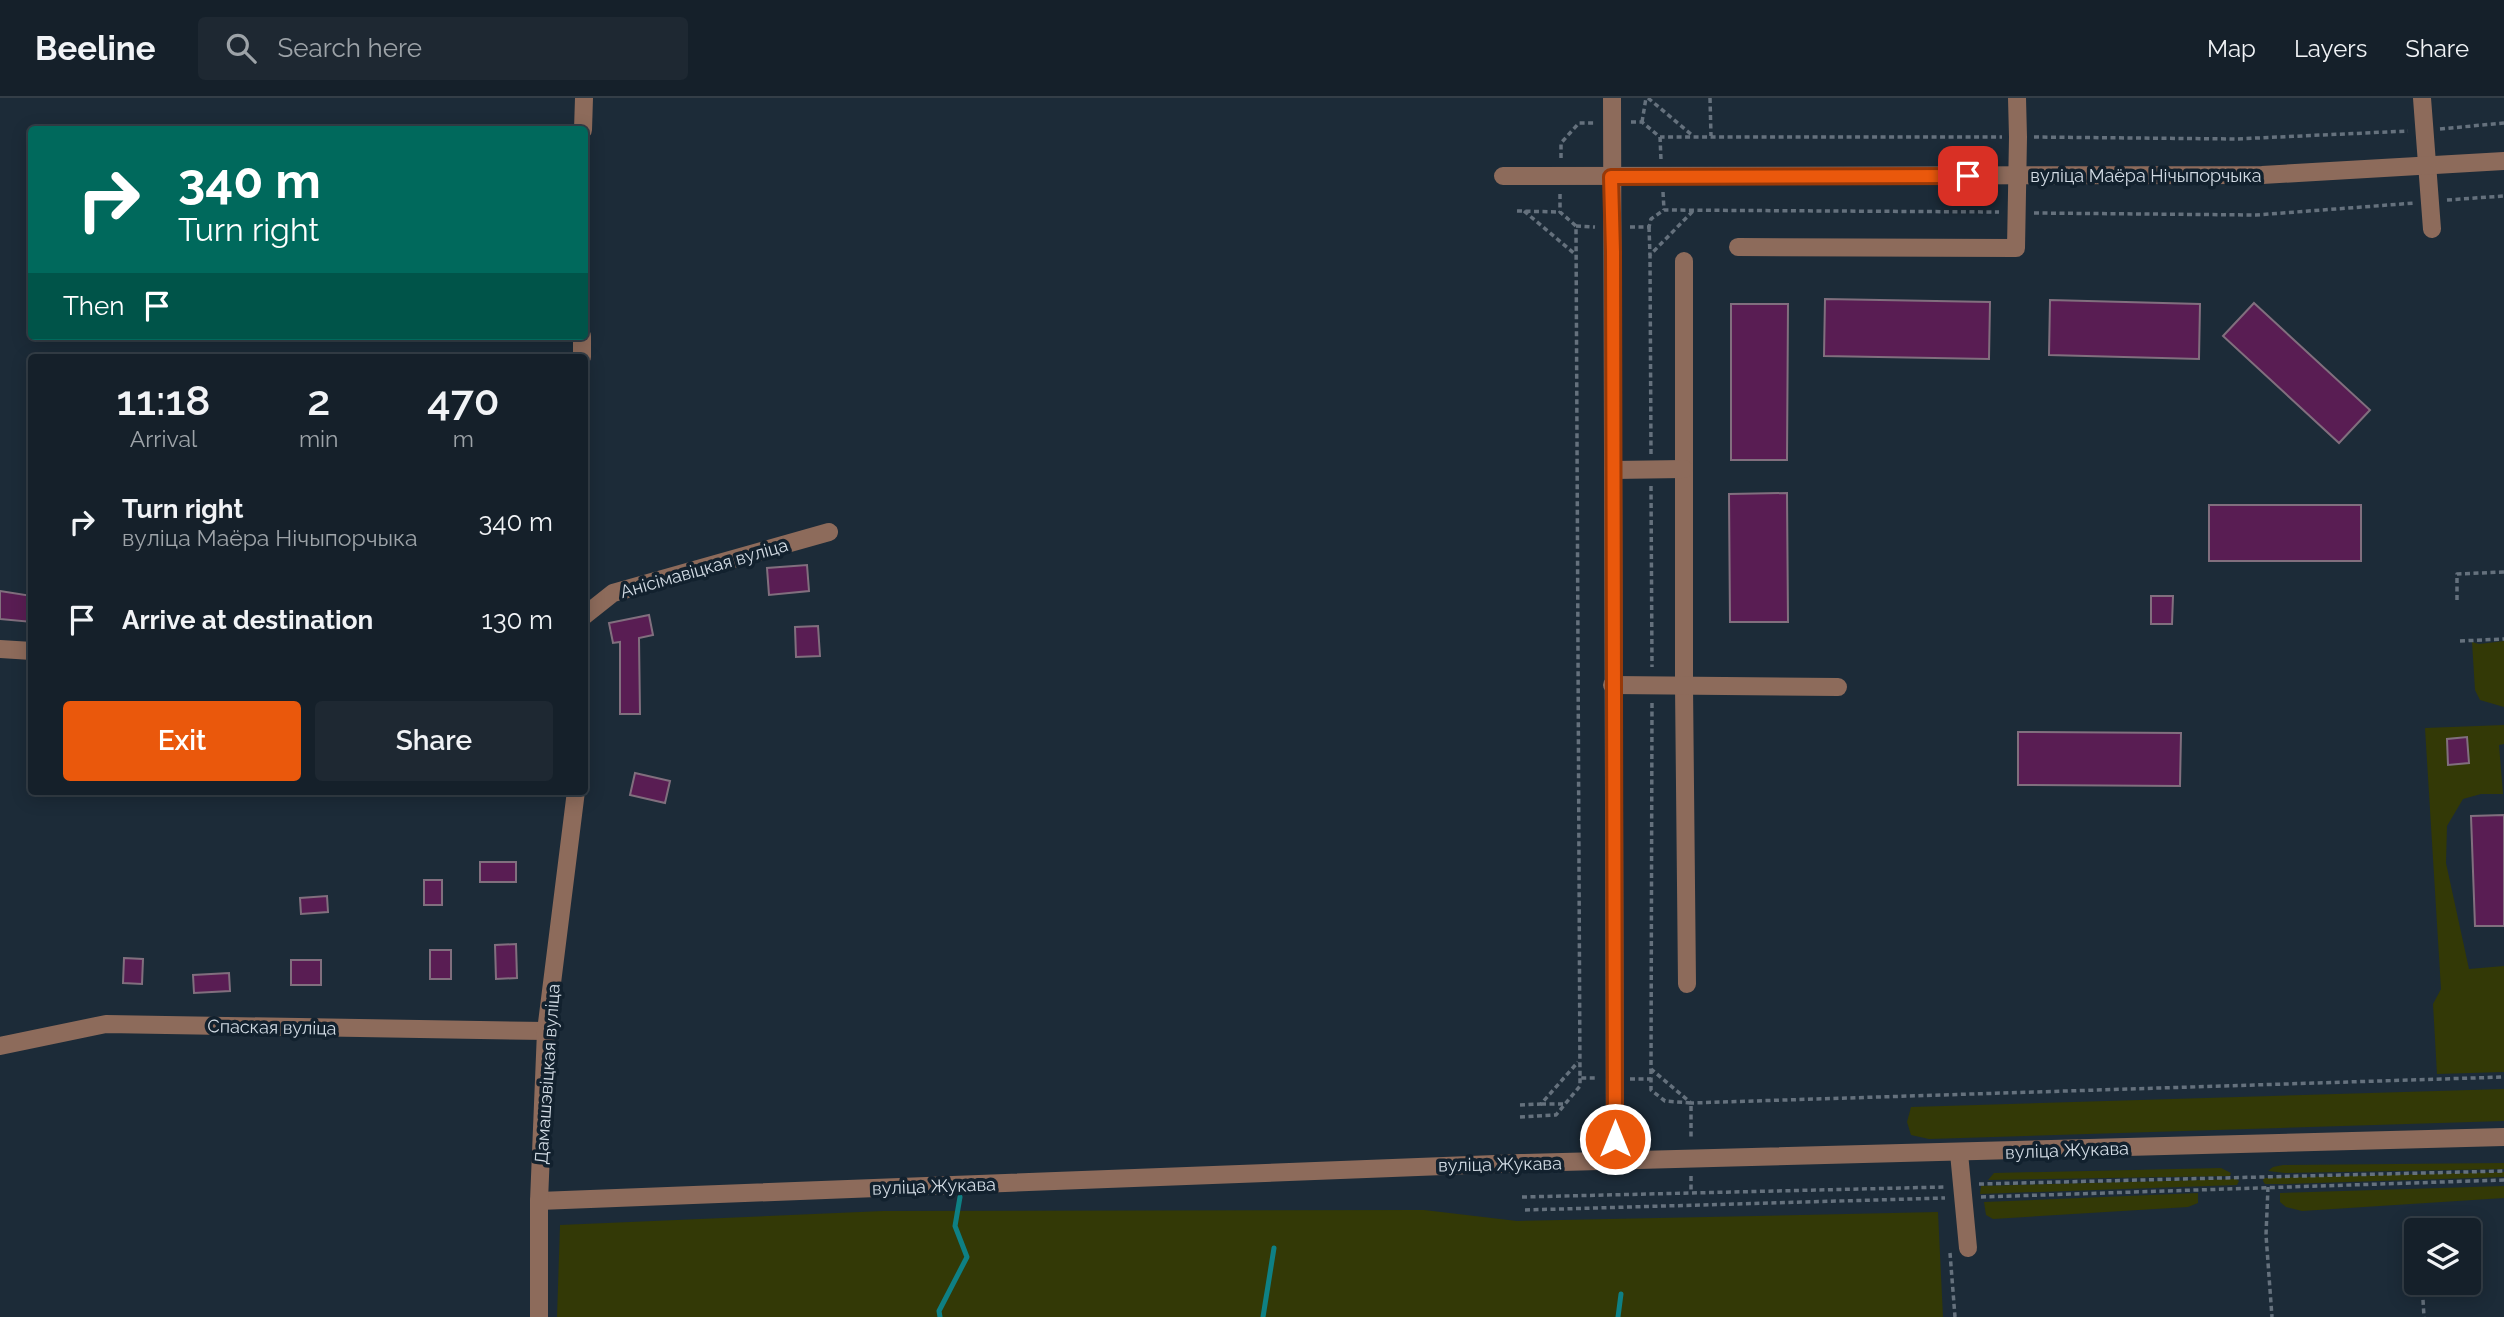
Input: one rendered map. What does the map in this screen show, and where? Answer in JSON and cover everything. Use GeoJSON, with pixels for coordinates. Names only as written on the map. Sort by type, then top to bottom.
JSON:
{"type":"FeatureCollection","features":[{"type":"Feature","properties":{"kind":"street"},"geometry":{"type":"LineString","coordinates":[[583,126],[584,98]]}},
{"type":"Feature","properties":{"kind":"street"},"geometry":{"type":"LineString","coordinates":[[1612,98],[1615,1160]]}},
{"type":"Feature","properties":{"kind":"street"},"geometry":{"type":"LineString","coordinates":[[1738,247],[2016,248],[2017,98]]}},
{"type":"Feature","properties":{"kind":"street"},"geometry":{"type":"LineString","coordinates":[[2422,98],[2432,229]]}},
{"type":"Feature","properties":{"kind":"street","name":"вуліца Маёра Нічыпорчыка"},"geometry":{"type":"LineString","coordinates":[[1503,176],[2262,174],[2501,161]]}},
{"type":"Feature","properties":{"kind":"street"},"geometry":{"type":"LineString","coordinates":[[1684,261],[1687,984]]}},
{"type":"Feature","properties":{"kind":"street"},"geometry":{"type":"LineString","coordinates":[[1613,470],[1684,469]]}},
{"type":"Feature","properties":{"kind":"street","name":"Анісімавіцкая вуліца"},"geometry":{"type":"LineString","coordinates":[[588,613],[613,593],[829,532]]}},
{"type":"Feature","properties":{"kind":"street"},"geometry":{"type":"LineString","coordinates":[[0,649],[28,651]]}},
{"type":"Feature","properties":{"kind":"street"},"geometry":{"type":"LineString","coordinates":[[1612,685],[1838,687]]}},
{"type":"Feature","properties":{"kind":"street","name":"Дамашэвіцкая вуліца"},"geometry":{"type":"LineString","coordinates":[[539,1317],[539,1201],[546,1031],[576,795]]}},
{"type":"Feature","properties":{"kind":"street","name":"Спаская вуліца"},"geometry":{"type":"LineString","coordinates":[[0,1046],[106,1024],[546,1031]]}},
{"type":"Feature","properties":{"kind":"street","name":"вуліца Жукава"},"geometry":{"type":"LineString","coordinates":[[539,1201],[1615,1160],[2504,1137]]}},
{"type":"Feature","properties":{"kind":"street"},"geometry":{"type":"LineString","coordinates":[[1959,1153],[1968,1248]]}},
{"type":"Feature","properties":{"kind":"path"},"geometry":{"type":"LineString","coordinates":[[1642,121],[1647,98],[1693,136]]}},
{"type":"Feature","properties":{"kind":"path"},"geometry":{"type":"LineString","coordinates":[[1710,98],[1711,136]]}},
{"type":"Feature","properties":{"kind":"path"},"geometry":{"type":"LineString","coordinates":[[1560,212],[1561,143],[1579,123],[1642,121],[1660,137],[2236,139],[2424,131],[2504,123]]}},
{"type":"Feature","properties":{"kind":"path"},"geometry":{"type":"LineString","coordinates":[[1517,211],[1560,212],[1576,226],[1580,1078],[1580,1086],[1556,1115],[1520,1117]]}},
{"type":"Feature","properties":{"kind":"path"},"geometry":{"type":"LineString","coordinates":[[1524,211],[1576,254]]}},
{"type":"Feature","properties":{"kind":"path"},"geometry":{"type":"LineString","coordinates":[[1650,255],[1693,211]]}},
{"type":"Feature","properties":{"kind":"path"},"geometry":{"type":"LineString","coordinates":[[1649,227],[1651,1090],[1665,1101],[1691,1103],[2504,1077]]}},
{"type":"Feature","properties":{"kind":"path"},"geometry":{"type":"LineString","coordinates":[[2457,600],[2457,574],[2504,572]]}},
{"type":"Feature","properties":{"kind":"path"},"geometry":{"type":"LineString","coordinates":[[2460,641],[2504,639]]}},
{"type":"Feature","properties":{"kind":"path"},"geometry":{"type":"LineString","coordinates":[[1541,1104],[1579,1061]]}},
{"type":"Feature","properties":{"kind":"path"},"geometry":{"type":"LineString","coordinates":[[1651,1069],[1691,1103],[1692,1193]]}},
{"type":"Feature","properties":{"kind":"path"},"geometry":{"type":"LineString","coordinates":[[1580,1078],[1651,1079]]}},
{"type":"Feature","properties":{"kind":"path"},"geometry":{"type":"LineString","coordinates":[[1520,1105],[1565,1104]]}},
{"type":"Feature","properties":{"kind":"path"},"geometry":{"type":"LineString","coordinates":[[1963,1192],[1993,1182],[2504,1171]]}},
{"type":"Feature","properties":{"kind":"path"},"geometry":{"type":"LineString","coordinates":[[1522,1197],[2268,1187],[2504,1180]]}},
{"type":"Feature","properties":{"kind":"path"},"geometry":{"type":"LineString","coordinates":[[2268,1187],[2266,1235],[2272,1317]]}},
{"type":"Feature","properties":{"kind":"path"},"geometry":{"type":"LineString","coordinates":[[1525,1210],[1945,1198]]}},
{"type":"Feature","properties":{"kind":"path"},"geometry":{"type":"LineString","coordinates":[[2423,1295],[2424,1317]]}},
{"type":"Feature","properties":{"kind":"green space"},"geometry":{"type":"Polygon","coordinates":[[[2504,641],[2504,707],[2480,700],[2475,690],[2472,642],[2479,644],[2504,641]]]}},
{"type":"Feature","properties":{"kind":"green space"},"geometry":{"type":"Polygon","coordinates":[[[2504,725],[2504,744],[2499,745],[2503,794],[2481,794],[2463,799],[2447,826],[2446,863],[2469,969],[2504,966],[2504,1072],[2437,1074],[2433,1004],[2441,989],[2425,728],[2504,725]]]}},
{"type":"Feature","properties":{"kind":"green space"},"geometry":{"type":"Polygon","coordinates":[[[2504,1089],[2504,1121],[1929,1139],[1911,1135],[1907,1122],[1911,1107],[2504,1089]]]}},
{"type":"Feature","properties":{"kind":"green space"},"geometry":{"type":"Polygon","coordinates":[[[2504,1163],[2504,1169],[2285,1173],[2268,1171],[2283,1165],[2504,1163]]]}},
{"type":"Feature","properties":{"kind":"green space"},"geometry":{"type":"Polygon","coordinates":[[[2221,1168],[2231,1173],[2230,1176],[1988,1180],[1994,1173],[2221,1168]]]}},
{"type":"Feature","properties":{"kind":"green space"},"geometry":{"type":"Polygon","coordinates":[[[2504,1172],[2504,1177],[2285,1184],[2265,1184],[2263,1181],[2264,1178],[2504,1172]]]}},
{"type":"Feature","properties":{"kind":"green space"},"geometry":{"type":"Polygon","coordinates":[[[2239,1181],[2237,1185],[1980,1194],[1981,1186],[2239,1181]]]}},
{"type":"Feature","properties":{"kind":"green space"},"geometry":{"type":"Polygon","coordinates":[[[2504,1186],[2504,1198],[2302,1211],[2286,1207],[2280,1202],[2280,1193],[2504,1186]]]}},
{"type":"Feature","properties":{"kind":"green space"},"geometry":{"type":"Polygon","coordinates":[[[2198,1193],[2198,1203],[2188,1207],[1993,1219],[1986,1215],[1984,1202],[2198,1193]]]}},
{"type":"Feature","properties":{"kind":"green space"},"geometry":{"type":"Polygon","coordinates":[[[1424,1210],[1517,1221],[1938,1212],[1943,1317],[557,1317],[560,1225],[883,1211],[1424,1210]]]}},
{"type":"Feature","properties":{"kind":"building"},"geometry":{"type":"Polygon","coordinates":[[[1825,299],[1990,302],[1989,359],[1824,356],[1825,299]]]}},
{"type":"Feature","properties":{"kind":"building"},"geometry":{"type":"Polygon","coordinates":[[[2050,300],[2200,304],[2199,359],[2049,355],[2050,300]]]}},
{"type":"Feature","properties":{"kind":"building"},"geometry":{"type":"Polygon","coordinates":[[[2254,303],[2370,410],[2339,443],[2223,336],[2254,303]]]}},
{"type":"Feature","properties":{"kind":"building"},"geometry":{"type":"Polygon","coordinates":[[[1731,304],[1788,304],[1787,460],[1731,460],[1731,304]]]}},
{"type":"Feature","properties":{"kind":"building"},"geometry":{"type":"Polygon","coordinates":[[[1787,493],[1788,622],[1730,622],[1729,494],[1787,493]]]}},
{"type":"Feature","properties":{"kind":"building"},"geometry":{"type":"Polygon","coordinates":[[[2209,505],[2361,505],[2361,561],[2209,561],[2209,505]]]}},
{"type":"Feature","properties":{"kind":"building"},"geometry":{"type":"Polygon","coordinates":[[[807,565],[809,591],[769,595],[767,568],[807,565]]]}},
{"type":"Feature","properties":{"kind":"building"},"geometry":{"type":"Polygon","coordinates":[[[0,591],[28,595],[28,622],[0,619],[0,591]]]}},
{"type":"Feature","properties":{"kind":"building"},"geometry":{"type":"Polygon","coordinates":[[[2151,596],[2173,596],[2172,624],[2151,624],[2151,596]]]}},
{"type":"Feature","properties":{"kind":"building"},"geometry":{"type":"Polygon","coordinates":[[[649,615],[653,635],[639,638],[640,714],[620,714],[620,642],[613,643],[609,623],[649,615]]]}},
{"type":"Feature","properties":{"kind":"building"},"geometry":{"type":"Polygon","coordinates":[[[818,626],[820,656],[796,657],[795,627],[818,626]]]}},
{"type":"Feature","properties":{"kind":"building"},"geometry":{"type":"Polygon","coordinates":[[[2018,732],[2181,733],[2180,786],[2018,785],[2018,732]]]}},
{"type":"Feature","properties":{"kind":"building"},"geometry":{"type":"Polygon","coordinates":[[[2467,737],[2469,763],[2448,765],[2447,739],[2467,737]]]}},
{"type":"Feature","properties":{"kind":"building"},"geometry":{"type":"Polygon","coordinates":[[[635,773],[670,781],[665,803],[630,795],[635,773]]]}},
{"type":"Feature","properties":{"kind":"building"},"geometry":{"type":"Polygon","coordinates":[[[2504,815],[2504,926],[2475,926],[2471,816],[2504,815]]]}},
{"type":"Feature","properties":{"kind":"building"},"geometry":{"type":"Polygon","coordinates":[[[480,862],[516,862],[516,882],[480,882],[480,862]]]}},
{"type":"Feature","properties":{"kind":"building"},"geometry":{"type":"Polygon","coordinates":[[[424,880],[442,880],[442,905],[424,905],[424,880]]]}},
{"type":"Feature","properties":{"kind":"building"},"geometry":{"type":"Polygon","coordinates":[[[327,896],[328,912],[301,914],[300,898],[327,896]]]}},
{"type":"Feature","properties":{"kind":"building"},"geometry":{"type":"Polygon","coordinates":[[[516,944],[517,978],[496,979],[495,945],[516,944]]]}},
{"type":"Feature","properties":{"kind":"building"},"geometry":{"type":"Polygon","coordinates":[[[430,950],[451,950],[451,979],[430,979],[430,950]]]}},
{"type":"Feature","properties":{"kind":"building"},"geometry":{"type":"Polygon","coordinates":[[[124,958],[143,959],[142,984],[123,983],[124,958]]]}},
{"type":"Feature","properties":{"kind":"building"},"geometry":{"type":"Polygon","coordinates":[[[291,960],[321,960],[321,985],[291,985],[291,960]]]}},
{"type":"Feature","properties":{"kind":"building"},"geometry":{"type":"Polygon","coordinates":[[[229,973],[230,991],[194,993],[193,975],[229,973]]]}},
{"type":"Feature","properties":{"kind":"waterway"},"geometry":{"type":"LineString","coordinates":[[940,1317],[939,1311],[967,1257],[955,1226],[960,1197]]}},
{"type":"Feature","properties":{"kind":"waterway"},"geometry":{"type":"LineString","coordinates":[[1263,1317],[1274,1248]]}},
{"type":"Feature","properties":{"kind":"waterway"},"geometry":{"type":"LineString","coordinates":[[1618,1317],[1621,1294]]}},
{"type":"Feature","properties":{"kind":"route"},"geometry":{"type":"LineString","coordinates":[[1615,1139],[1611,177],[1968,176]]}}]}
